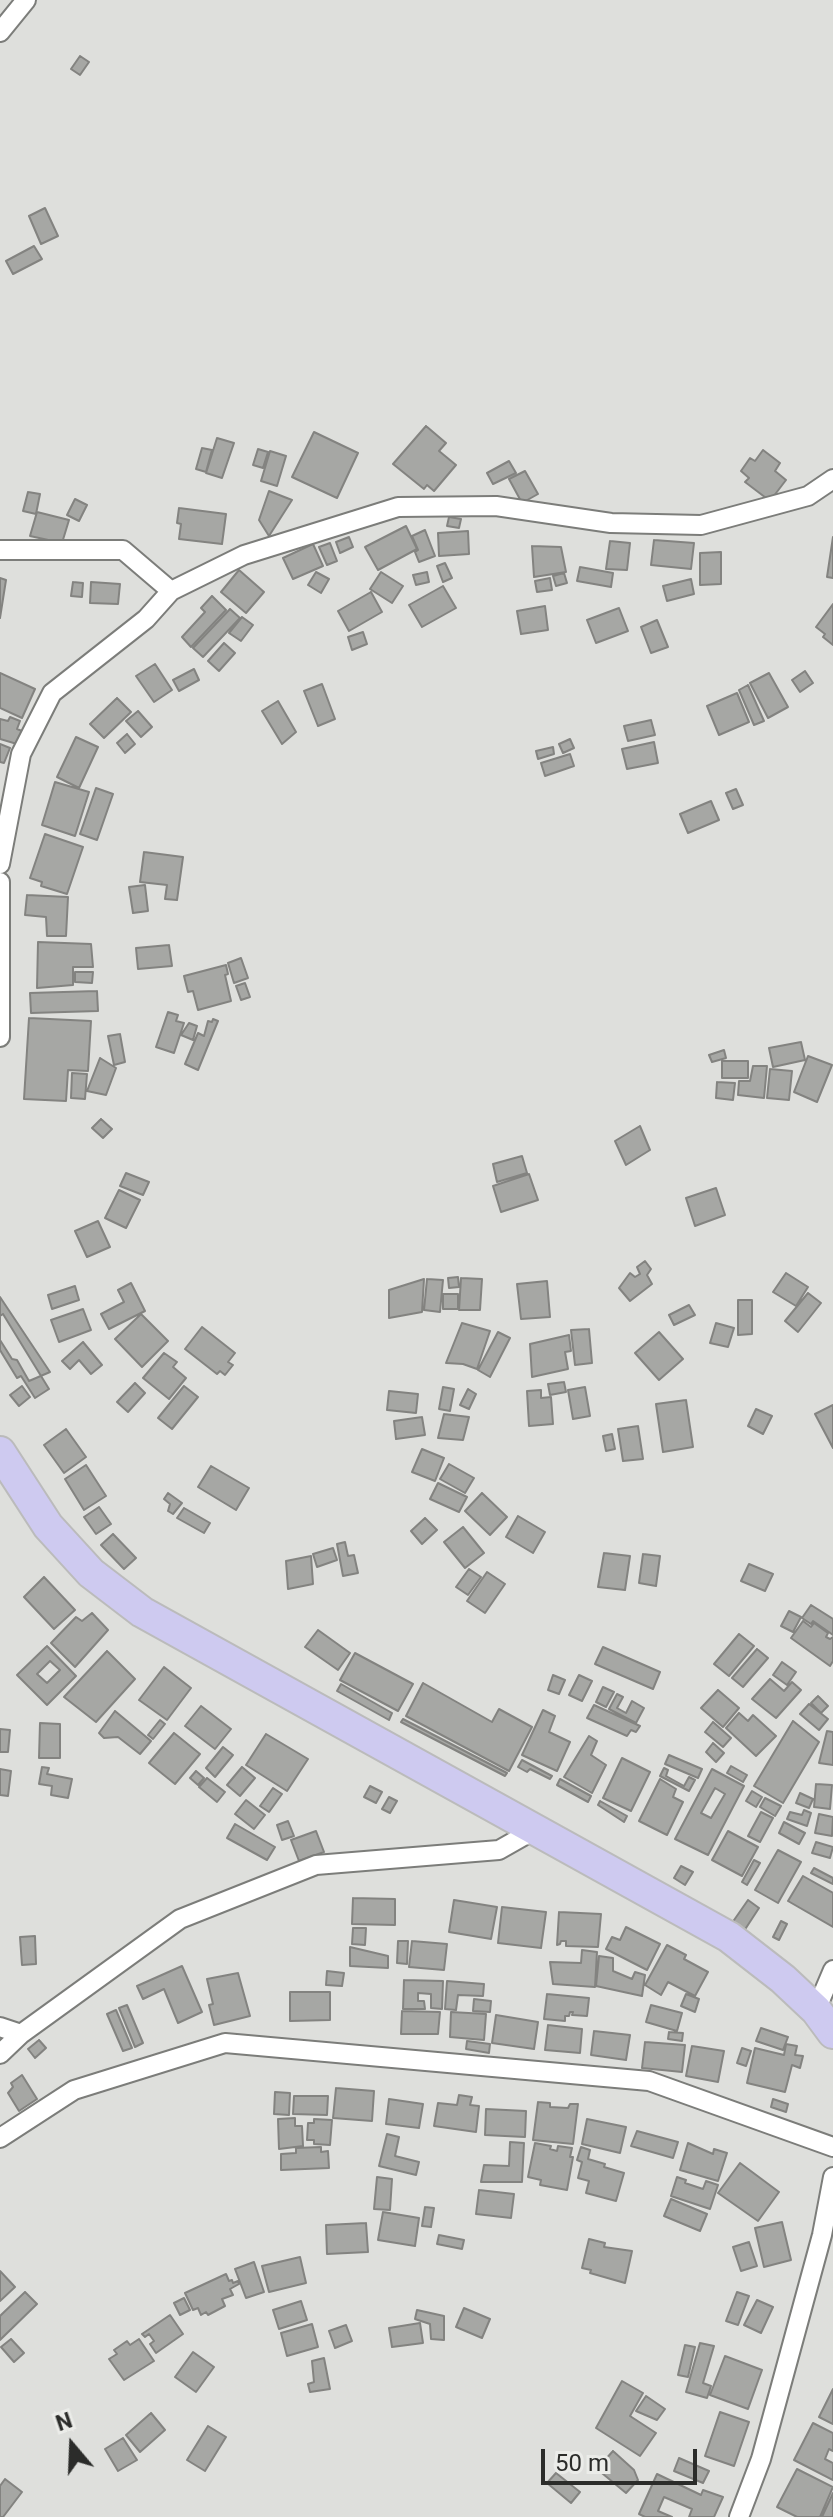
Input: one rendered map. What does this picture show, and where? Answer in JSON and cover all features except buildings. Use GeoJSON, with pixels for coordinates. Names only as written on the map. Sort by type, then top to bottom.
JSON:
{"type":"FeatureCollection","features":[{"type":"Feature","properties":{"kind":"highway"},"geometry":{"type":"LineString","coordinates":[[0,1452],[48,1526],[91,1573],[142,1612],[729,1937],[783,1979],[824,2021]]}},
{"type":"Feature","properties":{"kind":"street"},"geometry":{"type":"LineString","coordinates":[[0,32],[26,0]]}},
{"type":"Feature","properties":{"kind":"street"},"geometry":{"type":"LineString","coordinates":[[0,864],[21,754],[52,693],[146,619],[171,591],[244,555],[398,507],[496,506],[611,523],[701,525],[808,496],[833,479]]}},
{"type":"Feature","properties":{"kind":"street"},"geometry":{"type":"LineString","coordinates":[[0,550],[123,550],[171,591]]}},
{"type":"Feature","properties":{"kind":"street"},"geometry":{"type":"LineString","coordinates":[[0,882],[0,1034]]}},
{"type":"Feature","properties":{"kind":"street"},"geometry":{"type":"LineString","coordinates":[[0,2054],[21,2034],[180,1919],[316,1865],[499,1850],[536,1829]]}},
{"type":"Feature","properties":{"kind":"street"},"geometry":{"type":"LineString","coordinates":[[824,2021],[833,1970]]}},
{"type":"Feature","properties":{"kind":"street"},"geometry":{"type":"LineString","coordinates":[[0,2027],[21,2034]]}},
{"type":"Feature","properties":{"kind":"street"},"geometry":{"type":"LineString","coordinates":[[0,2138],[74,2090],[225,2043],[649,2081],[833,2147]]}},
{"type":"Feature","properties":{"kind":"street"},"geometry":{"type":"LineString","coordinates":[[739,2517],[761,2459],[822,2235],[833,2177]]}}]}
